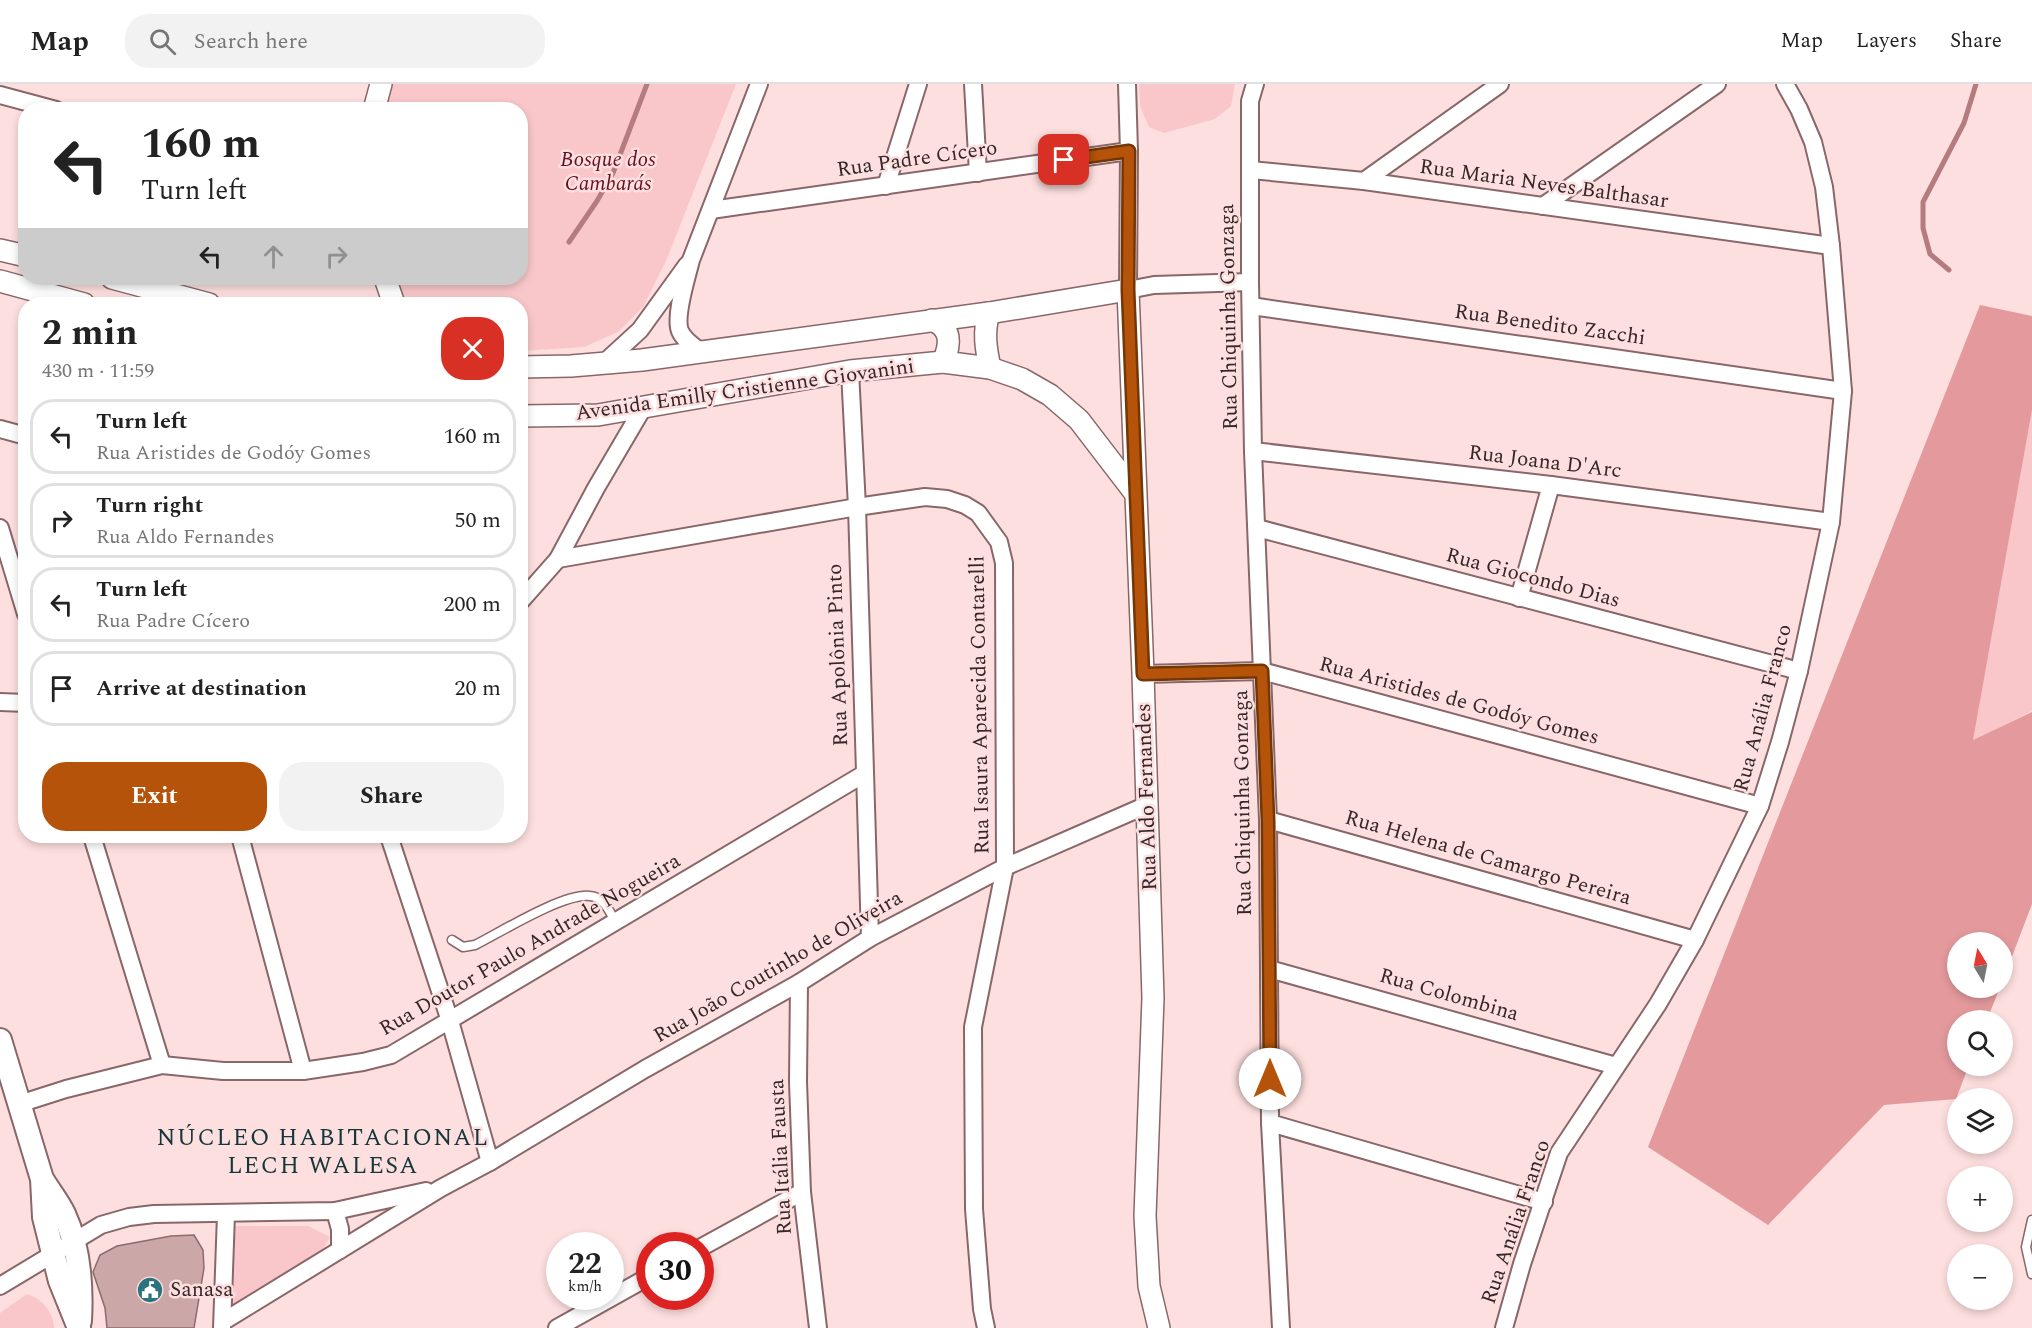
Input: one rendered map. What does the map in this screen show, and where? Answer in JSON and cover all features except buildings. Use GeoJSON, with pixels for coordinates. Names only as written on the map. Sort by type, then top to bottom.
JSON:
{"type":"FeatureCollection","features":[{"type":"Feature","properties":{"kind":"main road"},"geometry":{"type":"LineString","coordinates":[[0,1040],[42,1179],[44,1217],[52,1254],[60,1281],[80,1328]]}},
{"type":"Feature","properties":{"kind":"main road"},"geometry":{"type":"LineString","coordinates":[[42,1179],[64,1213],[74,1240],[81,1286],[80,1328]]}},
{"type":"Feature","properties":{"kind":"street"},"geometry":{"type":"LineString","coordinates":[[377,102],[381,84]]}},
{"type":"Feature","properties":{"kind":"street"},"geometry":{"type":"LineString","coordinates":[[700,351],[679,330],[679,314],[691,260],[759,84]]}},
{"type":"Feature","properties":{"kind":"street"},"geometry":{"type":"LineString","coordinates":[[886,186],[918,84]]}},
{"type":"Feature","properties":{"kind":"street"},"geometry":{"type":"LineString","coordinates":[[973,84],[978,173]]}},
{"type":"Feature","properties":{"kind":"street","name":"Rua Aldo Fernandes"},"geometry":{"type":"LineString","coordinates":[[1127,84],[1128,290],[1153,998],[1145,1216],[1149,1286],[1159,1328]]}},
{"type":"Feature","properties":{"kind":"street","name":"Rua Chiquinha Gonzaga"},"geometry":{"type":"LineString","coordinates":[[1255,84],[1250,101],[1253,451],[1268,820],[1270,1123],[1281,1328]]}},
{"type":"Feature","properties":{"kind":"street"},"geometry":{"type":"LineString","coordinates":[[1364,181],[1500,84]]}},
{"type":"Feature","properties":{"kind":"street"},"geometry":{"type":"LineString","coordinates":[[1543,206],[1717,84]]}},
{"type":"Feature","properties":{"kind":"street","name":"Rua Anália Franco"},"geometry":{"type":"LineString","coordinates":[[1504,1328],[1522,1264],[1559,1154],[1658,1004],[1695,940],[1760,806],[1799,671],[1831,522],[1843,391],[1824,187],[1813,142],[1785,84]]}},
{"type":"Feature","properties":{"kind":"street"},"geometry":{"type":"LineString","coordinates":[[0,94],[28,102]]}},
{"type":"Feature","properties":{"kind":"street","name":"Rua Padre Cícero"},"geometry":{"type":"LineString","coordinates":[[711,210],[1129,151]]}},
{"type":"Feature","properties":{"kind":"street","name":"Rua Maria Neves Balthasar"},"geometry":{"type":"LineString","coordinates":[[1251,170],[1364,181],[1831,246]]}},
{"type":"Feature","properties":{"kind":"street"},"geometry":{"type":"LineString","coordinates":[[0,249],[18,254]]}},
{"type":"Feature","properties":{"kind":"street"},"geometry":{"type":"LineString","coordinates":[[604,363],[640,330],[691,260]]}},
{"type":"Feature","properties":{"kind":"street"},"geometry":{"type":"LineString","coordinates":[[0,280],[60,297]]}},
{"type":"Feature","properties":{"kind":"street"},"geometry":{"type":"LineString","coordinates":[[1128,290],[1154,285],[1250,282]]}},
{"type":"Feature","properties":{"kind":"street"},"geometry":{"type":"LineString","coordinates":[[130,285],[161,297]]}},
{"type":"Feature","properties":{"kind":"street","name":"Avenida Emilly Cristienne Giovanini"},"geometry":{"type":"LineString","coordinates":[[528,367],[642,360],[988,312],[1128,290]]}},
{"type":"Feature","properties":{"kind":"street","name":"Rua Benedito Zacchi"},"geometry":{"type":"LineString","coordinates":[[1251,306],[1843,391]]}},
{"type":"Feature","properties":{"kind":"street"},"geometry":{"type":"LineString","coordinates":[[988,312],[985,341],[990,368]]}},
{"type":"Feature","properties":{"kind":"street"},"geometry":{"type":"LineString","coordinates":[[932,320],[942,324],[947,333],[947,352],[943,362]]}},
{"type":"Feature","properties":{"kind":"street","name":"Avenida Emilly Cristienne Giovanini"},"geometry":{"type":"LineString","coordinates":[[528,416],[598,415],[850,370],[943,362],[990,368],[1022,379],[1050,395],[1079,420],[1135,493]]}},
{"type":"Feature","properties":{"kind":"street","name":"Rua Apolônia Pinto"},"geometry":{"type":"LineString","coordinates":[[850,370],[857,507],[870,938]]}},
{"type":"Feature","properties":{"kind":"street"},"geometry":{"type":"LineString","coordinates":[[528,593],[558,559],[643,408]]}},
{"type":"Feature","properties":{"kind":"street"},"geometry":{"type":"LineString","coordinates":[[0,429],[18,434]]}},
{"type":"Feature","properties":{"kind":"street","name":"Rua Joana D'Arc"},"geometry":{"type":"LineString","coordinates":[[1253,451],[1551,485],[1831,522]]}},
{"type":"Feature","properties":{"kind":"street"},"geometry":{"type":"LineString","coordinates":[[1519,598],[1551,485]]}},
{"type":"Feature","properties":{"kind":"street","name":"Rua Isaura Aparecida Contarelli"},"geometry":{"type":"LineString","coordinates":[[558,559],[925,497],[965,505],[978,513],[999,542],[1004,563],[1005,867],[973,1027],[974,1209],[982,1309],[986,1328]]}},
{"type":"Feature","properties":{"kind":"street"},"geometry":{"type":"LineString","coordinates":[[0,528],[18,588]]}},
{"type":"Feature","properties":{"kind":"street","name":"Rua Giocondo Dias"},"geometry":{"type":"LineString","coordinates":[[1257,528],[1799,671]]}},
{"type":"Feature","properties":{"kind":"street","name":"Rua Aristides de Godóy Gomes"},"geometry":{"type":"LineString","coordinates":[[1143,674],[1262,671],[1760,806]]}},
{"type":"Feature","properties":{"kind":"street"},"geometry":{"type":"LineString","coordinates":[[0,702],[18,703]]}},
{"type":"Feature","properties":{"kind":"street","name":"Rua Doutor Paulo Andrade Nogueira"},"geometry":{"type":"LineString","coordinates":[[19,1104],[66,1089],[162,1065],[223,1071],[303,1071],[363,1062],[391,1055],[864,774]]}},
{"type":"Feature","properties":{"kind":"street","name":"Rua João Coutinho de Oliveira"},"geometry":{"type":"LineString","coordinates":[[441,1188],[645,1069],[799,983],[870,938],[1005,867],[1147,805]]}},
{"type":"Feature","properties":{"kind":"street","name":"Rua Helena de Camargo Pereira"},"geometry":{"type":"LineString","coordinates":[[1268,820],[1695,940]]}},
{"type":"Feature","properties":{"kind":"street"},"geometry":{"type":"LineString","coordinates":[[94,843],[162,1065]]}},
{"type":"Feature","properties":{"kind":"street"},"geometry":{"type":"LineString","coordinates":[[242,843],[303,1071]]}},
{"type":"Feature","properties":{"kind":"street"},"geometry":{"type":"LineString","coordinates":[[391,843],[450,1021],[489,1162]]}},
{"type":"Feature","properties":{"kind":"street","name":"Rua Colombina"},"geometry":{"type":"LineString","coordinates":[[1269,969],[1616,1066]]}},
{"type":"Feature","properties":{"kind":"street","name":"Rua Itália Fausta"},"geometry":{"type":"LineString","coordinates":[[799,983],[798,1082],[802,1192],[818,1328]]}},
{"type":"Feature","properties":{"kind":"street"},"geometry":{"type":"LineString","coordinates":[[1270,1123],[1544,1202]]}},
{"type":"Feature","properties":{"kind":"street"},"geometry":{"type":"LineString","coordinates":[[0,1286],[101,1225],[129,1217],[154,1214],[335,1211],[441,1188]]}},
{"type":"Feature","properties":{"kind":"street"},"geometry":{"type":"LineString","coordinates":[[223,1325],[441,1188]]}},
{"type":"Feature","properties":{"kind":"street"},"geometry":{"type":"LineString","coordinates":[[714,1240],[802,1192]]}},
{"type":"Feature","properties":{"kind":"street"},"geometry":{"type":"LineString","coordinates":[[335,1211],[340,1229],[340,1250]]}},
{"type":"Feature","properties":{"kind":"street"},"geometry":{"type":"LineString","coordinates":[[223,1325],[226,1214]]}},
{"type":"Feature","properties":{"kind":"street"},"geometry":{"type":"LineString","coordinates":[[557,1328],[636,1284]]}},
{"type":"Feature","properties":{"kind":"lane"},"geometry":{"type":"LineString","coordinates":[[452,940],[463,947],[476,945],[554,904],[590,896],[605,903],[615,921]]}},
{"type":"Feature","properties":{"kind":"lane"},"geometry":{"type":"LineString","coordinates":[[2032,1220],[2026,1247],[2032,1274]]}},
{"type":"Feature","properties":{"kind":"green space","name":"Bosque dos Cambarás"},"geometry":{"type":"Polygon","coordinates":[[[391,84],[736,84],[666,261],[643,307],[618,332],[584,347],[528,351],[528,297],[402,297],[397,285],[528,285],[528,102],[385,102],[391,84]]]}},
{"type":"Feature","properties":{"kind":"green space"},"geometry":{"type":"Polygon","coordinates":[[[1139,84],[1235,84],[1231,106],[1215,119],[1164,133],[1149,127],[1140,106],[1139,84]]]}},
{"type":"Feature","properties":{"kind":"green space"},"geometry":{"type":"Polygon","coordinates":[[[2032,410],[2032,711],[1972,741],[2032,410]]]}},
{"type":"Feature","properties":{"kind":"green space"},"geometry":{"type":"Polygon","coordinates":[[[232,1226],[308,1226],[330,1237],[317,1260],[230,1310],[232,1226]]]}},
{"type":"Feature","properties":{"kind":"green space"},"geometry":{"type":"Polygon","coordinates":[[[27,1294],[38,1299],[46,1307],[52,1317],[54,1328],[0,1328],[0,1313],[27,1294]]]}},
{"type":"Feature","properties":{"kind":"shaded area"},"geometry":{"type":"Polygon","coordinates":[[[1980,305],[2032,316],[2032,410],[1973,740],[2032,712],[2032,904],[2013,954],[2013,932],[1947,932],[1947,998],[1996,998],[1991,1010],[1947,1010],[1947,1076],[1965,1076],[1960,1088],[1947,1088],[1947,1100],[1884,1105],[1768,1225],[1648,1147],[1980,305]]]}},
{"type":"Feature","properties":{"kind":"waterway"},"geometry":{"type":"LineString","coordinates":[[569,242],[613,173],[647,84]]}},
{"type":"Feature","properties":{"kind":"waterway"},"geometry":{"type":"LineString","coordinates":[[1949,270],[1930,254],[1923,228],[1923,202],[1964,123],[1976,84]]}},
{"type":"Feature","properties":{"kind":"place","name":"Sanasa"},"geometry":{"type":"Point","coordinates":[150,1290]}},
{"type":"Feature","properties":{"kind":"district","name":"NÚCLEO HABITACIONAL LECH WALESA"},"geometry":{"type":"Point","coordinates":[323,1152]}},
{"type":"Feature","properties":{"kind":"route"},"geometry":{"type":"LineString","coordinates":[[1064,160],[1129,151],[1128,290],[1143,674],[1262,671],[1268,820],[1270,1079]]}}]}
